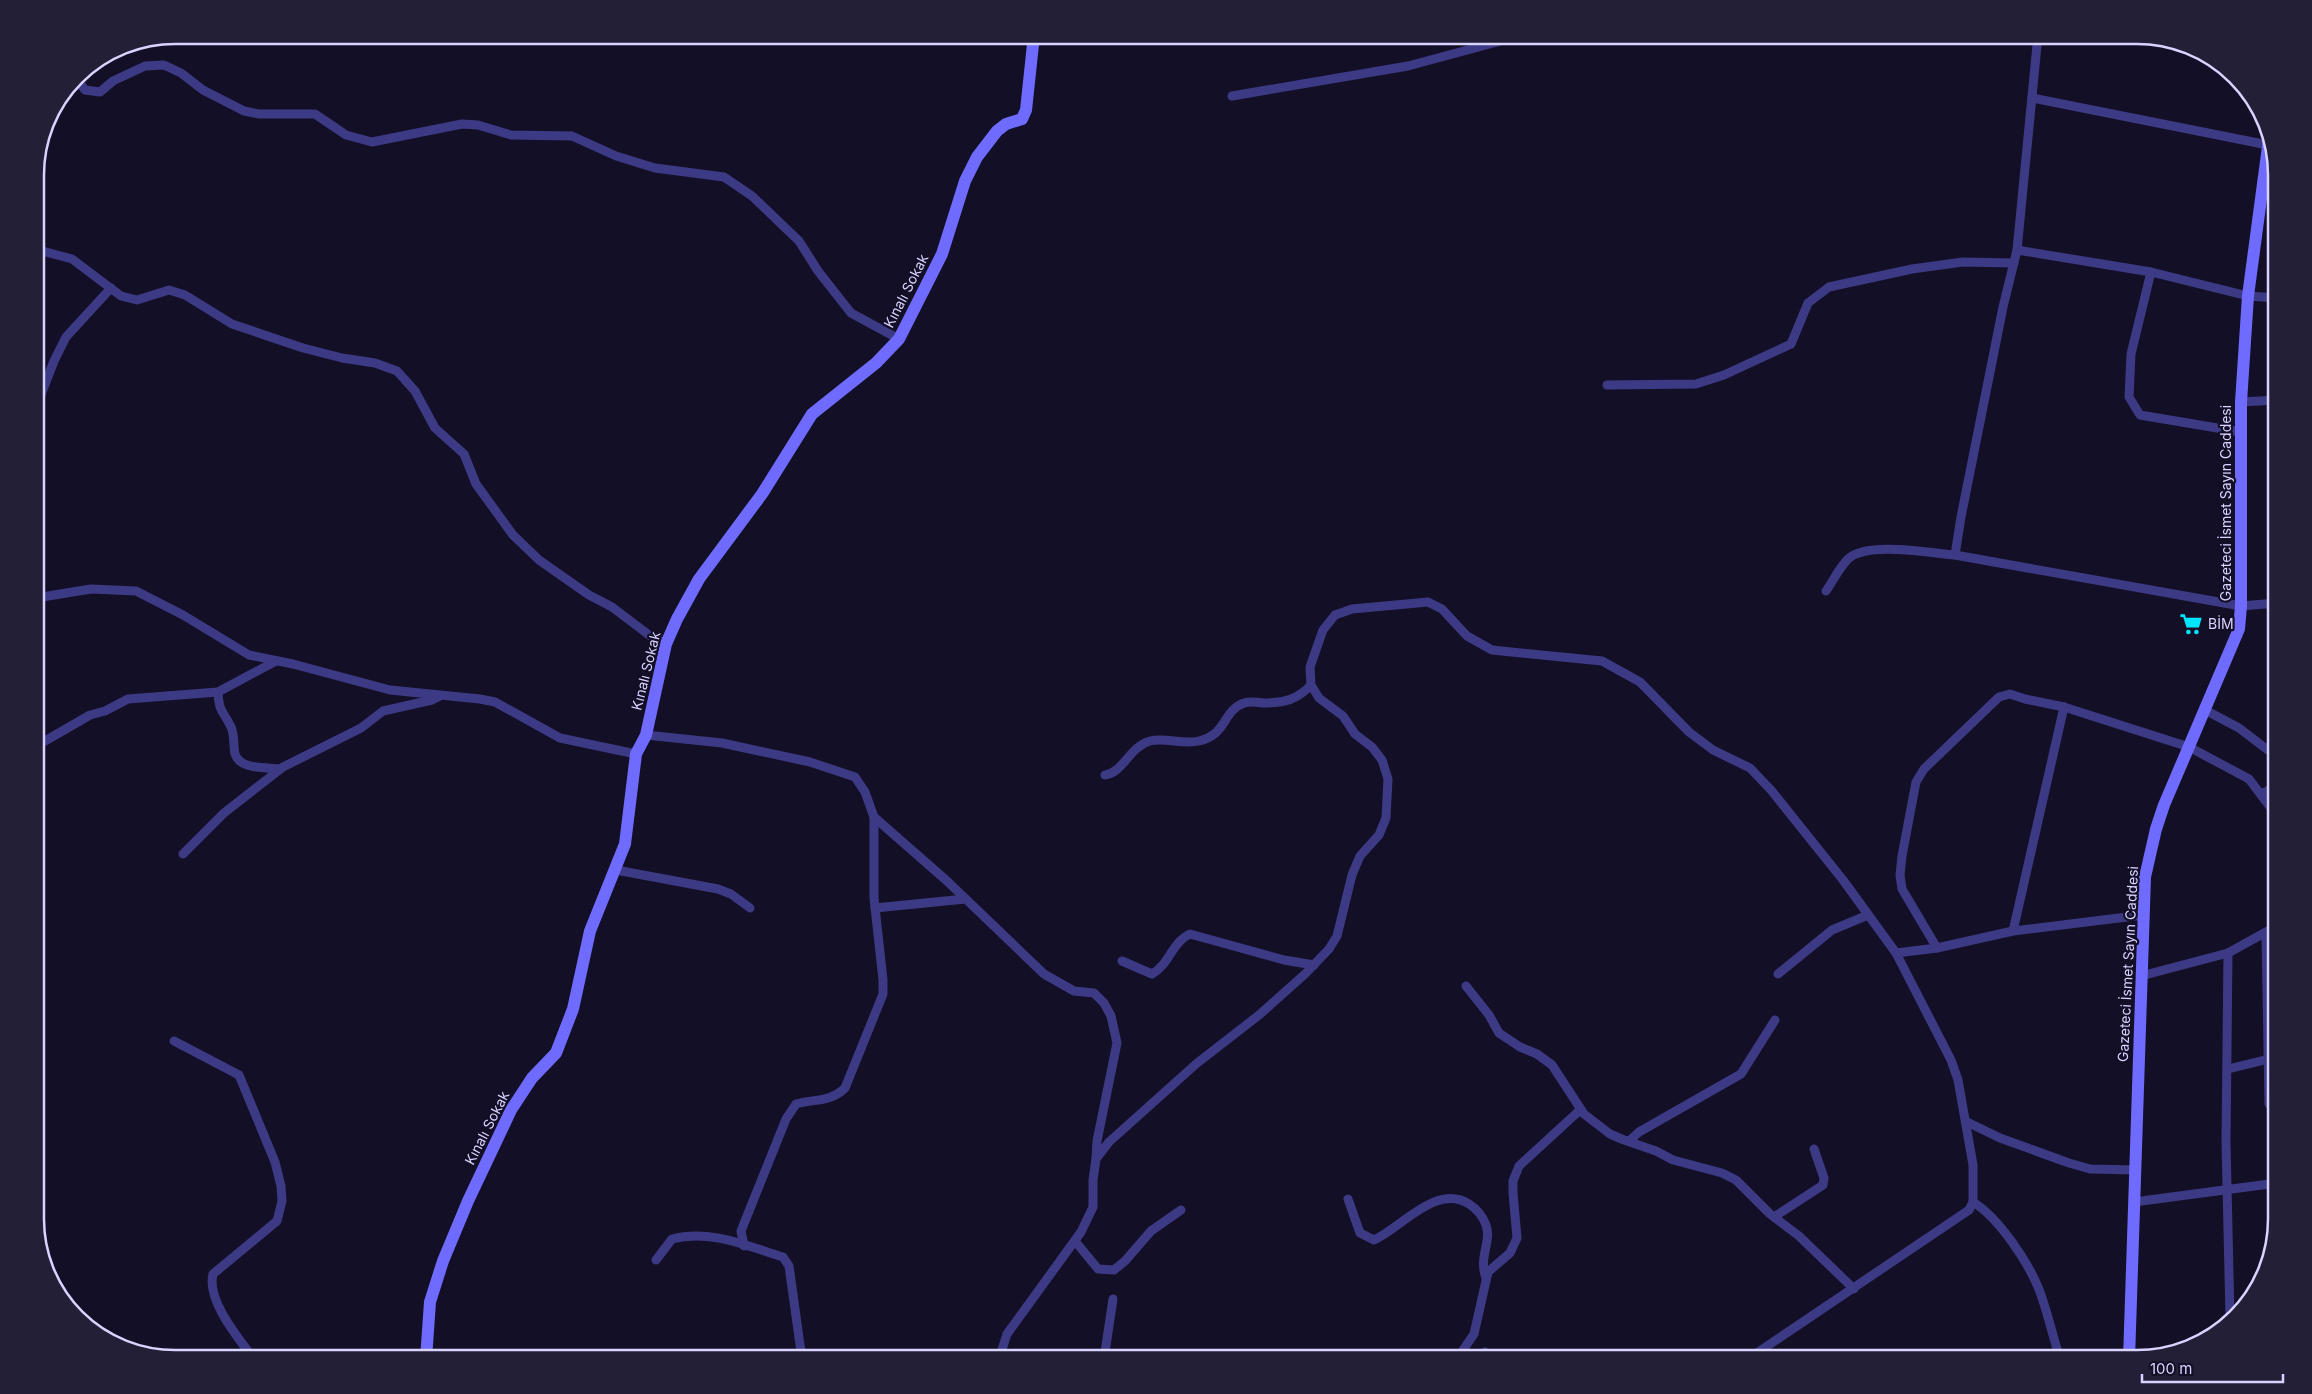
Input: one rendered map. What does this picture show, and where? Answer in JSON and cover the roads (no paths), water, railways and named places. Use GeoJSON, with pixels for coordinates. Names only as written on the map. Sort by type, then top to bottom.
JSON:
{"type":"FeatureCollection","features":[{"type":"Feature","properties":{"kind":"street","name":"Kınalı Sokak"},"geometry":{"type":"LineString","coordinates":[[427,1350],[430,1302],[450,1244],[518,1097],[556,1053],[577,996],[590,931],[625,844],[636,754],[646,735],[666,644],[676,619],[699,579],[762,494],[812,414],[876,363],[899,339],[942,254],[965,182],[977,157],[997,131],[1006,124],[1022,118],[1026,110],[1033,44]]}},
{"type":"Feature","properties":{"kind":"street"},"geometry":{"type":"LineString","coordinates":[[1232,96],[1408,66],[1490,44]]}},
{"type":"Feature","properties":{"kind":"street"},"geometry":{"type":"LineString","coordinates":[[1955,555],[1961,517],[2017,250],[2037,44]]}},
{"type":"Feature","properties":{"kind":"street"},"geometry":{"type":"LineString","coordinates":[[80,84],[85,90],[100,92],[113,81],[145,66],[164,65],[181,73],[203,90],[244,111],[259,114],[315,114],[346,135],[372,142],[462,124],[478,125],[511,134],[572,136],[616,156],[655,168],[724,177],[752,196],[800,240],[818,271],[851,313],[899,339]]}},
{"type":"Feature","properties":{"kind":"street"},"geometry":{"type":"LineString","coordinates":[[2032,98],[2264,141]]}},
{"type":"Feature","properties":{"kind":"street","name":"Gazeteci İsmet Sayın Caddesi"},"geometry":{"type":"LineString","coordinates":[[2129,1350],[2144,877],[2156,829],[2239,629],[2241,606],[2241,402],[2248,296],[2267,153]]}},
{"type":"Feature","properties":{"kind":"street"},"geometry":{"type":"LineString","coordinates":[[2017,250],[2151,272],[2248,296],[2268,297]]}},
{"type":"Feature","properties":{"kind":"street"},"geometry":{"type":"LineString","coordinates":[[44,251],[72,259],[121,296],[138,300],[169,290],[185,296],[232,324],[303,348],[342,358],[375,363],[397,372],[415,391],[435,428],[464,454],[476,484],[513,535],[539,560],[590,595],[612,607],[649,635],[666,644]]}},
{"type":"Feature","properties":{"kind":"street"},"geometry":{"type":"LineString","coordinates":[[1607,385],[1696,384],[1756,362],[1792,344],[1808,303],[1829,287],[1912,269],[1963,262],[2014,263]]}},
{"type":"Feature","properties":{"kind":"street"},"geometry":{"type":"LineString","coordinates":[[2151,272],[2131,354],[2128,397],[2140,415],[2241,432]]}},
{"type":"Feature","properties":{"kind":"street"},"geometry":{"type":"LineString","coordinates":[[44,387],[66,337],[111,288]]}},
{"type":"Feature","properties":{"kind":"street"},"geometry":{"type":"LineString","coordinates":[[2241,402],[2268,400]]}},
{"type":"Feature","properties":{"kind":"street"},"geometry":{"type":"LineString","coordinates":[[1826,591],[1845,563],[1857,553],[1886,550],[1955,555],[2241,606],[2268,604]]}},
{"type":"Feature","properties":{"kind":"street"},"geometry":{"type":"LineString","coordinates":[[44,597],[98,588],[136,591],[183,615],[249,656],[390,690],[495,702],[560,738],[636,754]]}},
{"type":"Feature","properties":{"kind":"street"},"geometry":{"type":"LineString","coordinates":[[1096,1158],[1109,1142],[1196,1064],[1260,1014],[1314,965],[1329,949],[1337,936],[1352,875],[1360,856],[1380,835],[1386,818],[1388,779],[1382,760],[1372,747],[1355,734],[1343,716],[1319,698],[1311,685],[1310,667],[1323,630],[1334,616],[1352,609],[1399,603],[1428,602],[1442,609],[1467,636],[1492,650],[1602,661],[1640,682],[1689,732],[1713,750],[1750,768],[1771,790],[1896,953],[1951,1060],[1967,1122],[1973,1165],[1972,1202],[1969,1210],[1762,1350]]}},
{"type":"Feature","properties":{"kind":"street"},"geometry":{"type":"LineString","coordinates":[[45,741],[90,715],[105,711],[128,699],[218,692],[276,661]]}},
{"type":"Feature","properties":{"kind":"street"},"geometry":{"type":"LineString","coordinates":[[1105,775],[1115,770],[1139,745],[1150,741],[1197,742],[1209,738],[1216,735],[1230,712],[1244,703],[1292,700],[1301,695],[1311,685]]}},
{"type":"Feature","properties":{"kind":"street"},"geometry":{"type":"LineString","coordinates":[[218,692],[218,707],[231,726],[239,761],[245,765],[280,769]]}},
{"type":"Feature","properties":{"kind":"street"},"geometry":{"type":"LineString","coordinates":[[1937,948],[1902,888],[1902,856],[1916,782],[1924,769],[1999,697],[2010,694],[2064,707],[2189,748],[2249,779],[2268,804]]}},
{"type":"Feature","properties":{"kind":"street"},"geometry":{"type":"LineString","coordinates":[[183,854],[224,813],[280,769],[361,728],[383,712],[432,700],[440,696]]}},
{"type":"Feature","properties":{"kind":"street"},"geometry":{"type":"LineString","coordinates":[[2013,931],[2064,707]]}},
{"type":"Feature","properties":{"kind":"street"},"geometry":{"type":"LineString","coordinates":[[2205,710],[2239,728],[2268,750]]}},
{"type":"Feature","properties":{"kind":"street"},"geometry":{"type":"LineString","coordinates":[[646,735],[722,743],[810,762],[854,777],[865,792],[874,817],[875,908],[883,980],[880,1002],[845,1088],[838,1095],[829,1098],[796,1104],[786,1119],[742,1231],[744,1246]]}},
{"type":"Feature","properties":{"kind":"street"},"geometry":{"type":"LineString","coordinates":[[2261,794],[2268,790]]}},
{"type":"Feature","properties":{"kind":"street"},"geometry":{"type":"LineString","coordinates":[[874,817],[1044,974],[1074,992],[1094,993],[1104,1003],[1111,1016],[1117,1043],[1099,1131],[1092,1180],[1093,1207],[1075,1240],[1007,1334],[1002,1350]]}},
{"type":"Feature","properties":{"kind":"street"},"geometry":{"type":"LineString","coordinates":[[616,870],[718,889],[731,894],[750,908]]}},
{"type":"Feature","properties":{"kind":"street"},"geometry":{"type":"LineString","coordinates":[[875,908],[965,899]]}},
{"type":"Feature","properties":{"kind":"street"},"geometry":{"type":"LineString","coordinates":[[1778,974],[1832,930],[1868,915]]}},
{"type":"Feature","properties":{"kind":"street"},"geometry":{"type":"LineString","coordinates":[[1896,953],[1937,948],[2013,931],[2143,915]]}},
{"type":"Feature","properties":{"kind":"street"},"geometry":{"type":"LineString","coordinates":[[1122,960],[1152,974],[1158,970],[1182,938],[1190,934],[1284,960],[1314,965]]}},
{"type":"Feature","properties":{"kind":"street"},"geometry":{"type":"LineString","coordinates":[[2141,976],[2228,953],[2266,934],[2268,969]]}},
{"type":"Feature","properties":{"kind":"street"},"geometry":{"type":"LineString","coordinates":[[2228,953],[2226,1188],[2230,1312]]}},
{"type":"Feature","properties":{"kind":"street"},"geometry":{"type":"LineString","coordinates":[[1466,986],[1499,1033],[1520,1047],[1537,1054],[1552,1065],[1580,1110],[1610,1134],[1673,1160],[1722,1173],[1736,1180],[1774,1218],[1798,1236],[1854,1289]]}},
{"type":"Feature","properties":{"kind":"street"},"geometry":{"type":"LineString","coordinates":[[1630,1141],[1639,1132],[1742,1074],[1775,1020]]}},
{"type":"Feature","properties":{"kind":"street"},"geometry":{"type":"LineString","coordinates":[[174,1041],[239,1075],[275,1162],[281,1186],[282,1202],[276,1221],[214,1274],[211,1282],[228,1322],[248,1350]]}},
{"type":"Feature","properties":{"kind":"street"},"geometry":{"type":"LineString","coordinates":[[2228,1069],[2268,1059]]}},
{"type":"Feature","properties":{"kind":"street"},"geometry":{"type":"LineString","coordinates":[[1463,1350],[1474,1334],[1488,1272],[1510,1253],[1517,1238],[1513,1181],[1519,1166],[1580,1110]]}},
{"type":"Feature","properties":{"kind":"street"},"geometry":{"type":"LineString","coordinates":[[1967,1122],[2000,1138],[2069,1163],[2090,1169],[2135,1170]]}},
{"type":"Feature","properties":{"kind":"street"},"geometry":{"type":"LineString","coordinates":[[1774,1218],[1823,1185],[1824,1178],[1814,1149]]}},
{"type":"Feature","properties":{"kind":"street"},"geometry":{"type":"LineString","coordinates":[[2134,1202],[2226,1188],[2268,1184]]}},
{"type":"Feature","properties":{"kind":"street"},"geometry":{"type":"LineString","coordinates":[[1348,1200],[1360,1233],[1374,1240],[1386,1235],[1416,1212],[1441,1199],[1463,1200],[1480,1214],[1487,1226],[1482,1267],[1486,1278]]}},
{"type":"Feature","properties":{"kind":"street"},"geometry":{"type":"LineString","coordinates":[[1972,1202],[1984,1209],[2016,1248],[2036,1283],[2057,1350]]}},
{"type":"Feature","properties":{"kind":"street"},"geometry":{"type":"LineString","coordinates":[[1075,1240],[1098,1269],[1114,1270],[1125,1261],[1151,1231],[1181,1210]]}},
{"type":"Feature","properties":{"kind":"street"},"geometry":{"type":"LineString","coordinates":[[656,1260],[672,1239],[681,1236],[707,1235],[783,1257],[789,1266],[801,1350]]}},
{"type":"Feature","properties":{"kind":"street"},"geometry":{"type":"LineString","coordinates":[[1105,1350],[1112,1300]]}},
{"type":"Feature","properties":{"kind":"place","name":"BİM"},"geometry":{"type":"Point","coordinates":[2191,624]}}]}
